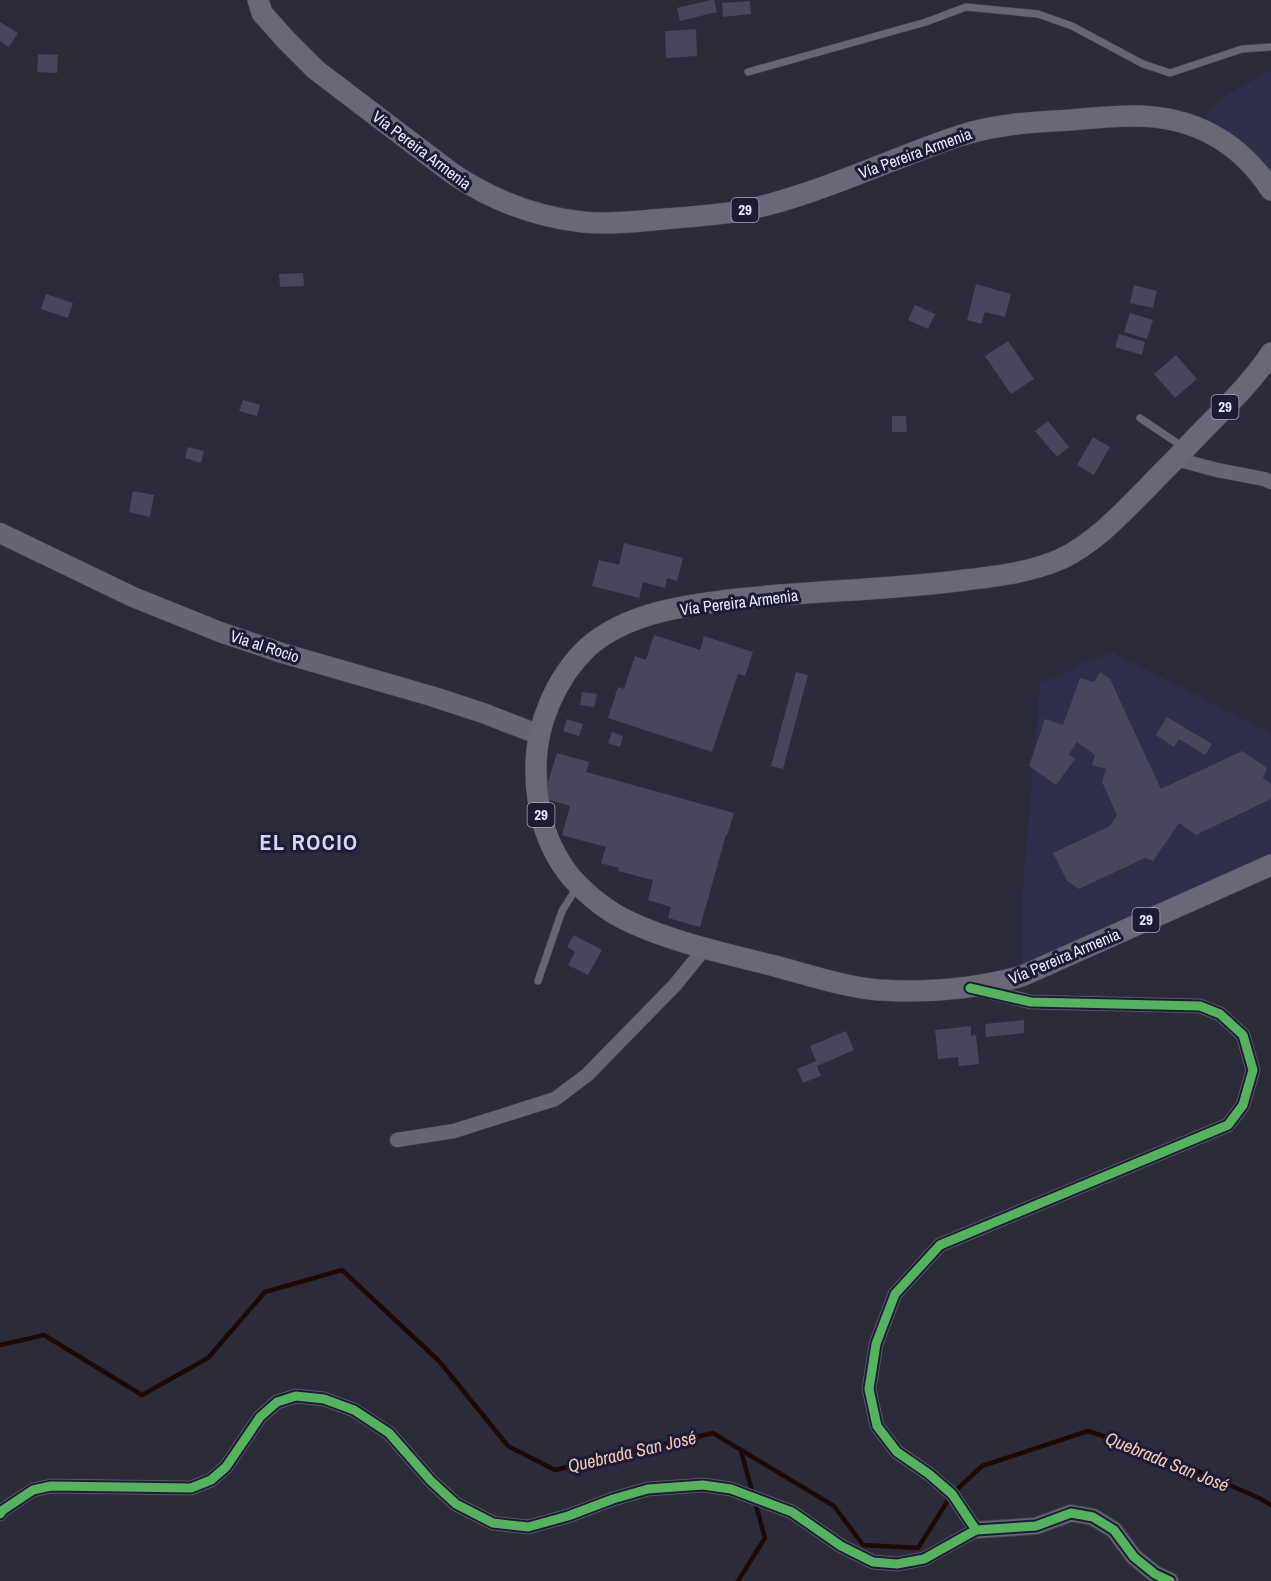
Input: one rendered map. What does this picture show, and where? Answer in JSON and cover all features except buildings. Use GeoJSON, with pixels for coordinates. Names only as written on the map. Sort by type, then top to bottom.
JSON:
{"type":"FeatureCollection","features":[{"type":"Feature","properties":{"kind":"main road","name":"Vía Pereira Armenia"},"geometry":{"type":"LineString","coordinates":[[258,0],[262,13],[316,70],[453,174],[504,203],[560,219],[619,222],[741,211],[795,196],[960,136],[989,128],[1033,122],[1134,116],[1181,121],[1215,136],[1251,163],[1271,190]]}},
{"type":"Feature","properties":{"kind":"main road","name":"Vía Pereira Armenia"},"geometry":{"type":"LineString","coordinates":[[1271,352],[1263,366],[1247,384],[1118,519],[1094,539],[1060,559],[1042,566],[994,576],[926,585],[696,604],[631,621],[607,633],[588,648],[561,681],[546,714],[535,761],[540,810],[547,836],[558,860],[599,902],[629,921],[705,948],[841,984],[869,988],[925,991],[970,988],[1022,976],[1271,865]]}},
{"type":"Feature","properties":{"kind":"main road","name":"Via al Rocio"},"geometry":{"type":"LineString","coordinates":[[0,533],[133,597],[220,632],[282,653],[460,705],[540,735]]}},
{"type":"Feature","properties":{"kind":"street"},"geometry":{"type":"LineString","coordinates":[[1181,454],[1217,470],[1271,482]]}},
{"type":"Feature","properties":{"kind":"street"},"geometry":{"type":"LineString","coordinates":[[397,1140],[454,1131],[555,1099],[587,1075],[675,985],[705,948]]}},
{"type":"Feature","properties":{"kind":"street"},"geometry":{"type":"LineString","coordinates":[[970,988],[1031,1002],[1200,1006],[1220,1014],[1243,1035],[1252,1070],[1243,1105],[1228,1125],[940,1245],[895,1294],[876,1344],[869,1389],[877,1426],[897,1452],[929,1474],[952,1494],[976,1530]]}},
{"type":"Feature","properties":{"kind":"street"},"geometry":{"type":"LineString","coordinates":[[0,1514],[33,1490],[51,1486],[191,1488],[211,1480],[226,1467],[260,1417],[277,1402],[296,1396],[324,1399],[354,1410],[389,1433],[431,1481],[456,1504],[493,1523],[528,1527],[648,1490],[703,1485],[731,1489],[792,1512],[841,1546],[873,1562],[897,1564],[924,1558],[976,1530],[1036,1526],[1071,1513],[1093,1517],[1114,1530],[1134,1557],[1155,1574],[1170,1581]]}},
{"type":"Feature","properties":{"kind":"lane"},"geometry":{"type":"LineString","coordinates":[[748,72],[926,22],[967,3],[1038,14],[1072,26],[1143,64],[1170,73],[1242,49],[1271,47]]}},
{"type":"Feature","properties":{"kind":"lane"},"geometry":{"type":"LineString","coordinates":[[1140,418],[1181,454]]}},
{"type":"Feature","properties":{"kind":"lane"},"geometry":{"type":"LineString","coordinates":[[538,981],[562,911],[579,884]]}},
{"type":"Feature","properties":{"kind":"shaded area"},"geometry":{"type":"Polygon","coordinates":[[[1271,70],[1271,183],[1204,120],[1216,101],[1271,70]]]}},
{"type":"Feature","properties":{"kind":"shaded area"},"geometry":{"type":"Polygon","coordinates":[[[1112,653],[1119,653],[1115,654],[1271,733],[1271,865],[1022,976],[1021,911],[1040,683],[1073,669],[1079,664],[1112,653]]]}},
{"type":"Feature","properties":{"kind":"waterway","name":"Quebrada San José"},"geometry":{"type":"LineString","coordinates":[[0,1345],[44,1335],[142,1395],[208,1358],[265,1292],[342,1270],[439,1361],[508,1446],[555,1470],[713,1433],[834,1506],[863,1545],[918,1548],[952,1494],[982,1466],[1088,1431],[1168,1458],[1271,1505]]}},
{"type":"Feature","properties":{"kind":"waterway"},"geometry":{"type":"LineString","coordinates":[[738,1581],[765,1538],[741,1451]]}},
{"type":"Feature","properties":{"kind":"cycle path"},"geometry":{"type":"LineString","coordinates":[[970,988],[1031,1002],[1200,1006],[1220,1014],[1243,1035],[1253,1070],[1243,1105],[1228,1125],[940,1245],[895,1294],[876,1344],[869,1389],[877,1426],[897,1452],[929,1474],[952,1494],[976,1530]]}},
{"type":"Feature","properties":{"kind":"cycle path"},"geometry":{"type":"LineString","coordinates":[[0,1514],[33,1490],[51,1486],[191,1488],[211,1480],[226,1467],[260,1417],[277,1402],[296,1396],[324,1399],[354,1410],[389,1433],[431,1481],[456,1504],[493,1523],[528,1527],[648,1489],[703,1485],[731,1489],[792,1512],[841,1546],[873,1562],[897,1564],[924,1559],[976,1530],[1036,1526],[1071,1513],[1093,1517],[1114,1530],[1134,1557],[1155,1574],[1170,1581]]}},
{"type":"Feature","properties":{"kind":"district","name":"EL ROCIO"},"geometry":{"type":"Point","coordinates":[309,842]}}]}
